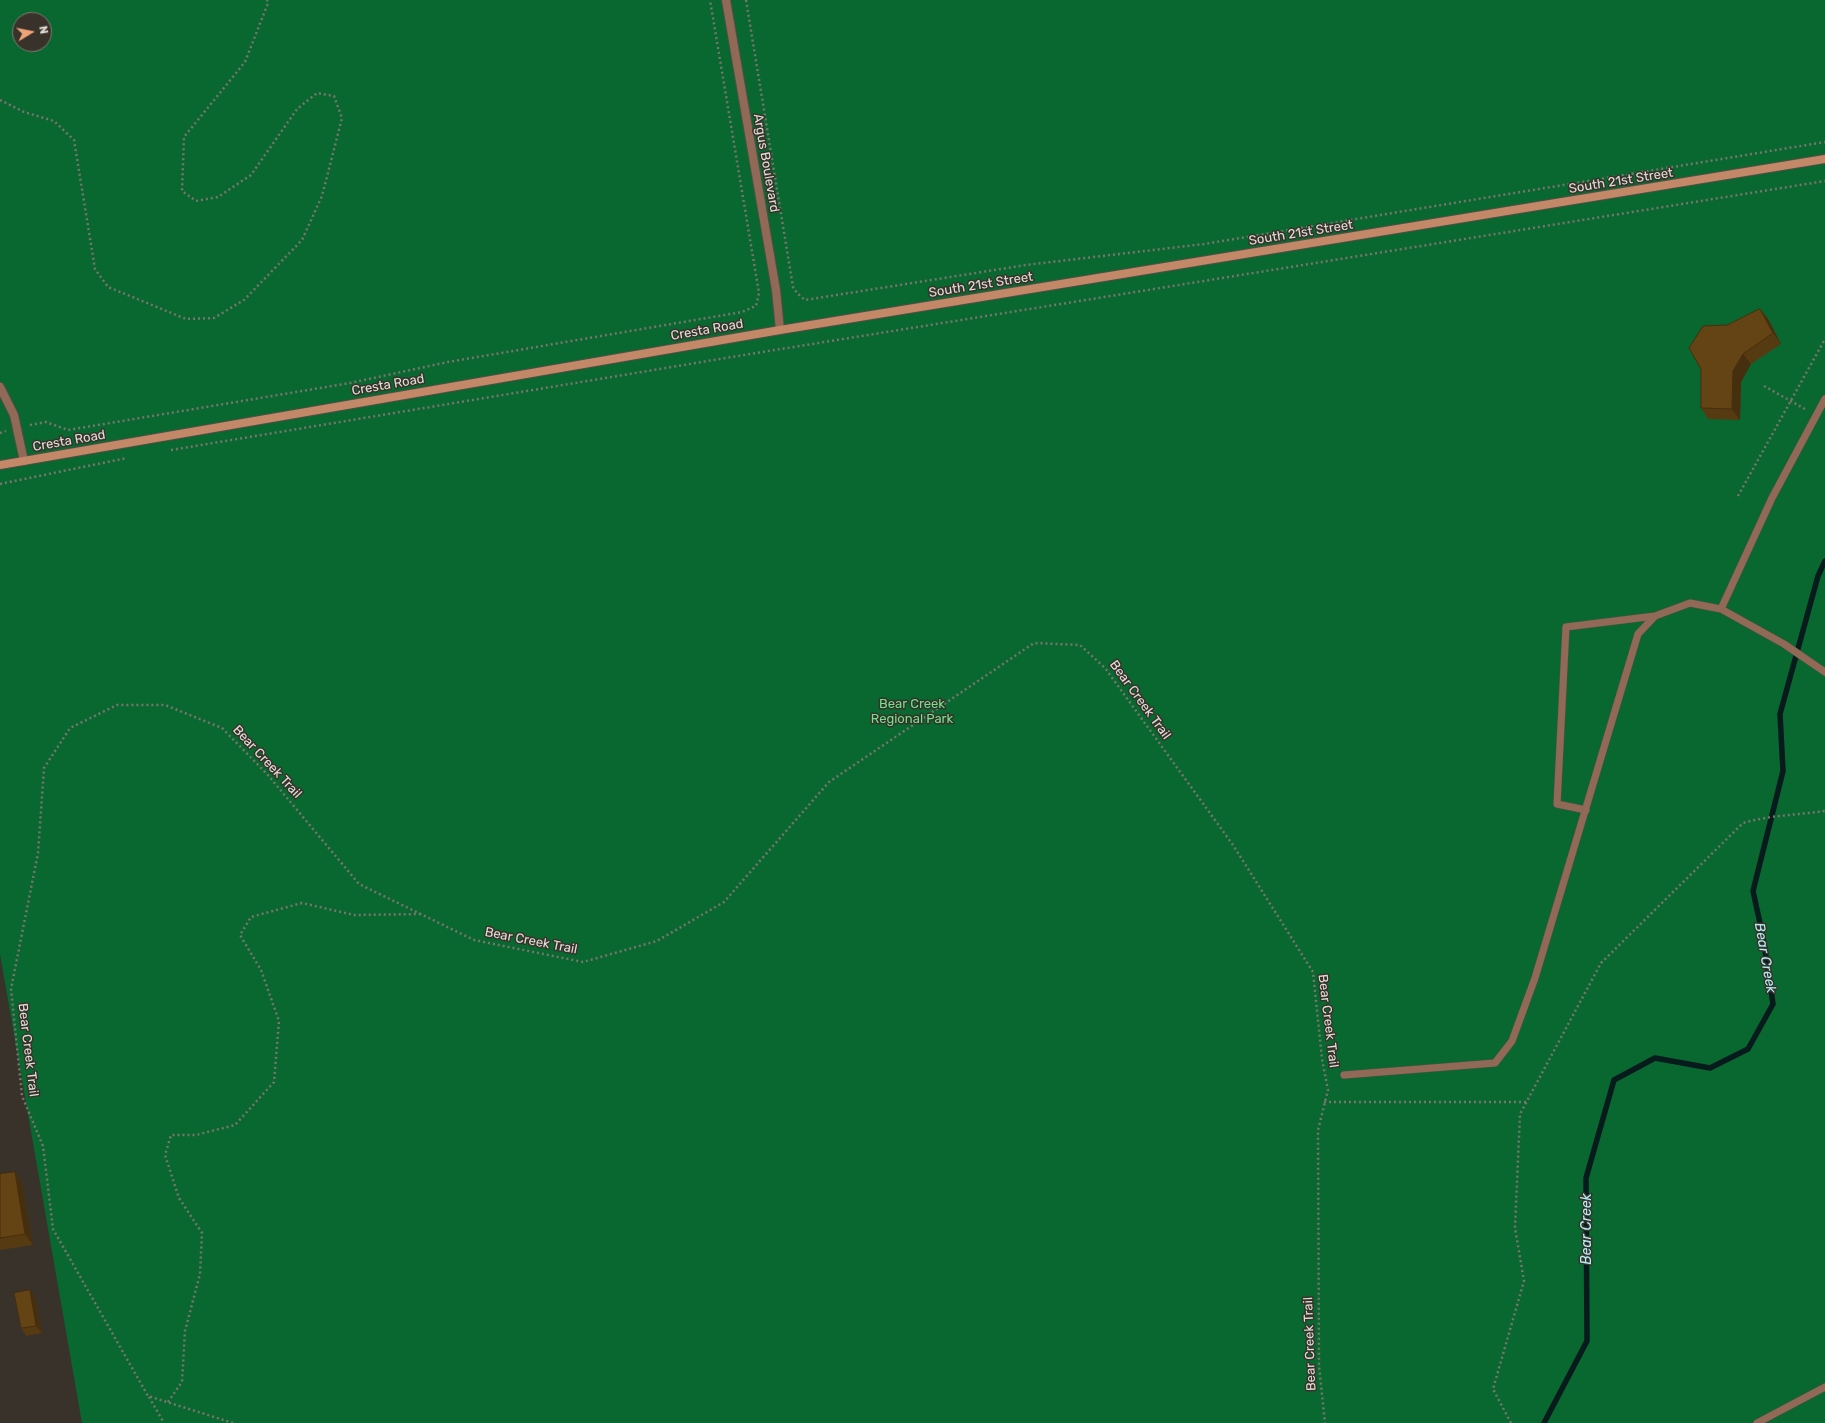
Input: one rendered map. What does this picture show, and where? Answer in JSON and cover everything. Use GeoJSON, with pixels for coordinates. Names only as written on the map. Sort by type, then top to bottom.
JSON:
{"type":"FeatureCollection","features":[{"type":"Feature","properties":{"kind":"main road","name":"South 21st Street"},"geometry":{"type":"LineString","coordinates":[[780,330],[1825,160]]}},
{"type":"Feature","properties":{"kind":"main road","name":"Cresta Road"},"geometry":{"type":"LineString","coordinates":[[0,465],[780,330]]}},
{"type":"Feature","properties":{"kind":"street","name":"Argus Boulevard"},"geometry":{"type":"LineString","coordinates":[[726,0],[776,290],[780,330]]}},
{"type":"Feature","properties":{"kind":"street"},"geometry":{"type":"LineString","coordinates":[[0,387],[14,414],[24,461]]}},
{"type":"Feature","properties":{"kind":"lane"},"geometry":{"type":"LineString","coordinates":[[1721,609],[1772,498],[1825,399]]}},
{"type":"Feature","properties":{"kind":"lane"},"geometry":{"type":"LineString","coordinates":[[1586,810],[1557,804],[1566,627],[1655,616],[1690,603],[1721,609],[1784,644],[1825,672]]}},
{"type":"Feature","properties":{"kind":"lane"},"geometry":{"type":"LineString","coordinates":[[1344,1075],[1495,1063],[1512,1041],[1535,978],[1638,634],[1655,616]]}},
{"type":"Feature","properties":{"kind":"lane"},"geometry":{"type":"LineString","coordinates":[[1757,1423],[1825,1387]]}},
{"type":"Feature","properties":{"kind":"path"},"geometry":{"type":"LineString","coordinates":[[0,100],[24,112],[54,121],[74,140],[95,269],[108,287],[186,319],[214,318],[244,300],[302,240],[322,196],[342,118],[334,96],[317,93],[297,109],[251,175],[218,197],[196,201],[182,191],[184,137],[245,62],[268,3],[267,0]]}},
{"type":"Feature","properties":{"kind":"path"},"geometry":{"type":"LineString","coordinates":[[0,433],[46,422],[68,430],[350,383],[448,362],[742,312],[756,306],[759,293],[710,0]]}},
{"type":"Feature","properties":{"kind":"path"},"geometry":{"type":"LineString","coordinates":[[746,0],[794,287],[797,293],[805,300],[1026,265],[1204,244],[1825,142]]}},
{"type":"Feature","properties":{"kind":"path"},"geometry":{"type":"LineString","coordinates":[[168,451],[765,351],[1825,181]]}},
{"type":"Feature","properties":{"kind":"path"},"geometry":{"type":"LineString","coordinates":[[1738,496],[1825,339]]}},
{"type":"Feature","properties":{"kind":"path"},"geometry":{"type":"LineString","coordinates":[[1764,386],[1816,415]]}},
{"type":"Feature","properties":{"kind":"path"},"geometry":{"type":"LineString","coordinates":[[0,484],[130,458]]}},
{"type":"Feature","properties":{"kind":"path","name":"Bear Creek Trail"},"geometry":{"type":"LineString","coordinates":[[164,1423],[53,1229],[43,1146],[22,1096],[11,988],[38,853],[44,768],[70,728],[117,705],[164,705],[222,728],[267,774],[359,884],[474,940],[583,962],[657,941],[724,902],[829,782],[1034,643],[1080,645],[1105,668],[1233,845],[1313,972],[1322,1059],[1328,1090],[1318,1130],[1319,1366],[1325,1423]]}},
{"type":"Feature","properties":{"kind":"path"},"geometry":{"type":"LineString","coordinates":[[1511,1423],[1493,1389],[1524,1281],[1515,1228],[1520,1114],[1526,1102],[1601,963],[1743,823],[1763,817],[1789,816],[1825,811]]}},
{"type":"Feature","properties":{"kind":"path"},"geometry":{"type":"LineString","coordinates":[[168,1402],[182,1382],[185,1331],[200,1274],[202,1233],[179,1198],[165,1155],[171,1136],[196,1135],[235,1125],[274,1082],[279,1021],[261,970],[240,935],[252,917],[302,903],[354,915],[421,914]]}},
{"type":"Feature","properties":{"kind":"path"},"geometry":{"type":"LineString","coordinates":[[1324,1102],[1526,1102]]}},
{"type":"Feature","properties":{"kind":"path"},"geometry":{"type":"LineString","coordinates":[[148,1396],[233,1423]]}},
{"type":"Feature","properties":{"kind":"green space","name":"Bear Creek Regional Park"},"geometry":{"type":"Polygon","coordinates":[[[0,0],[1825,0],[1825,1423],[82,1423],[0,954],[0,0]]]}},
{"type":"Feature","properties":{"kind":"building"},"geometry":{"type":"Polygon","coordinates":[[[1760,309],[1773,333],[1743,354],[1733,371],[1732,409],[1701,408],[1701,369],[1689,348],[1703,326],[1727,325],[1760,309]]]}},
{"type":"Feature","properties":{"kind":"building"},"geometry":{"type":"Polygon","coordinates":[[[15,1172],[25,1234],[0,1238],[0,1174],[15,1172]]]}},
{"type":"Feature","properties":{"kind":"building"},"geometry":{"type":"Polygon","coordinates":[[[30,1290],[36,1326],[21,1328],[14,1293],[30,1290]]]}},
{"type":"Feature","properties":{"kind":"waterway","name":"Bear Creek"},"geometry":{"type":"LineString","coordinates":[[1544,1423],[1587,1341],[1586,1178],[1614,1080],[1655,1058],[1710,1068],[1748,1049],[1773,1004],[1763,937],[1753,891],[1783,771],[1780,714],[1818,576],[1825,561]]}}]}
